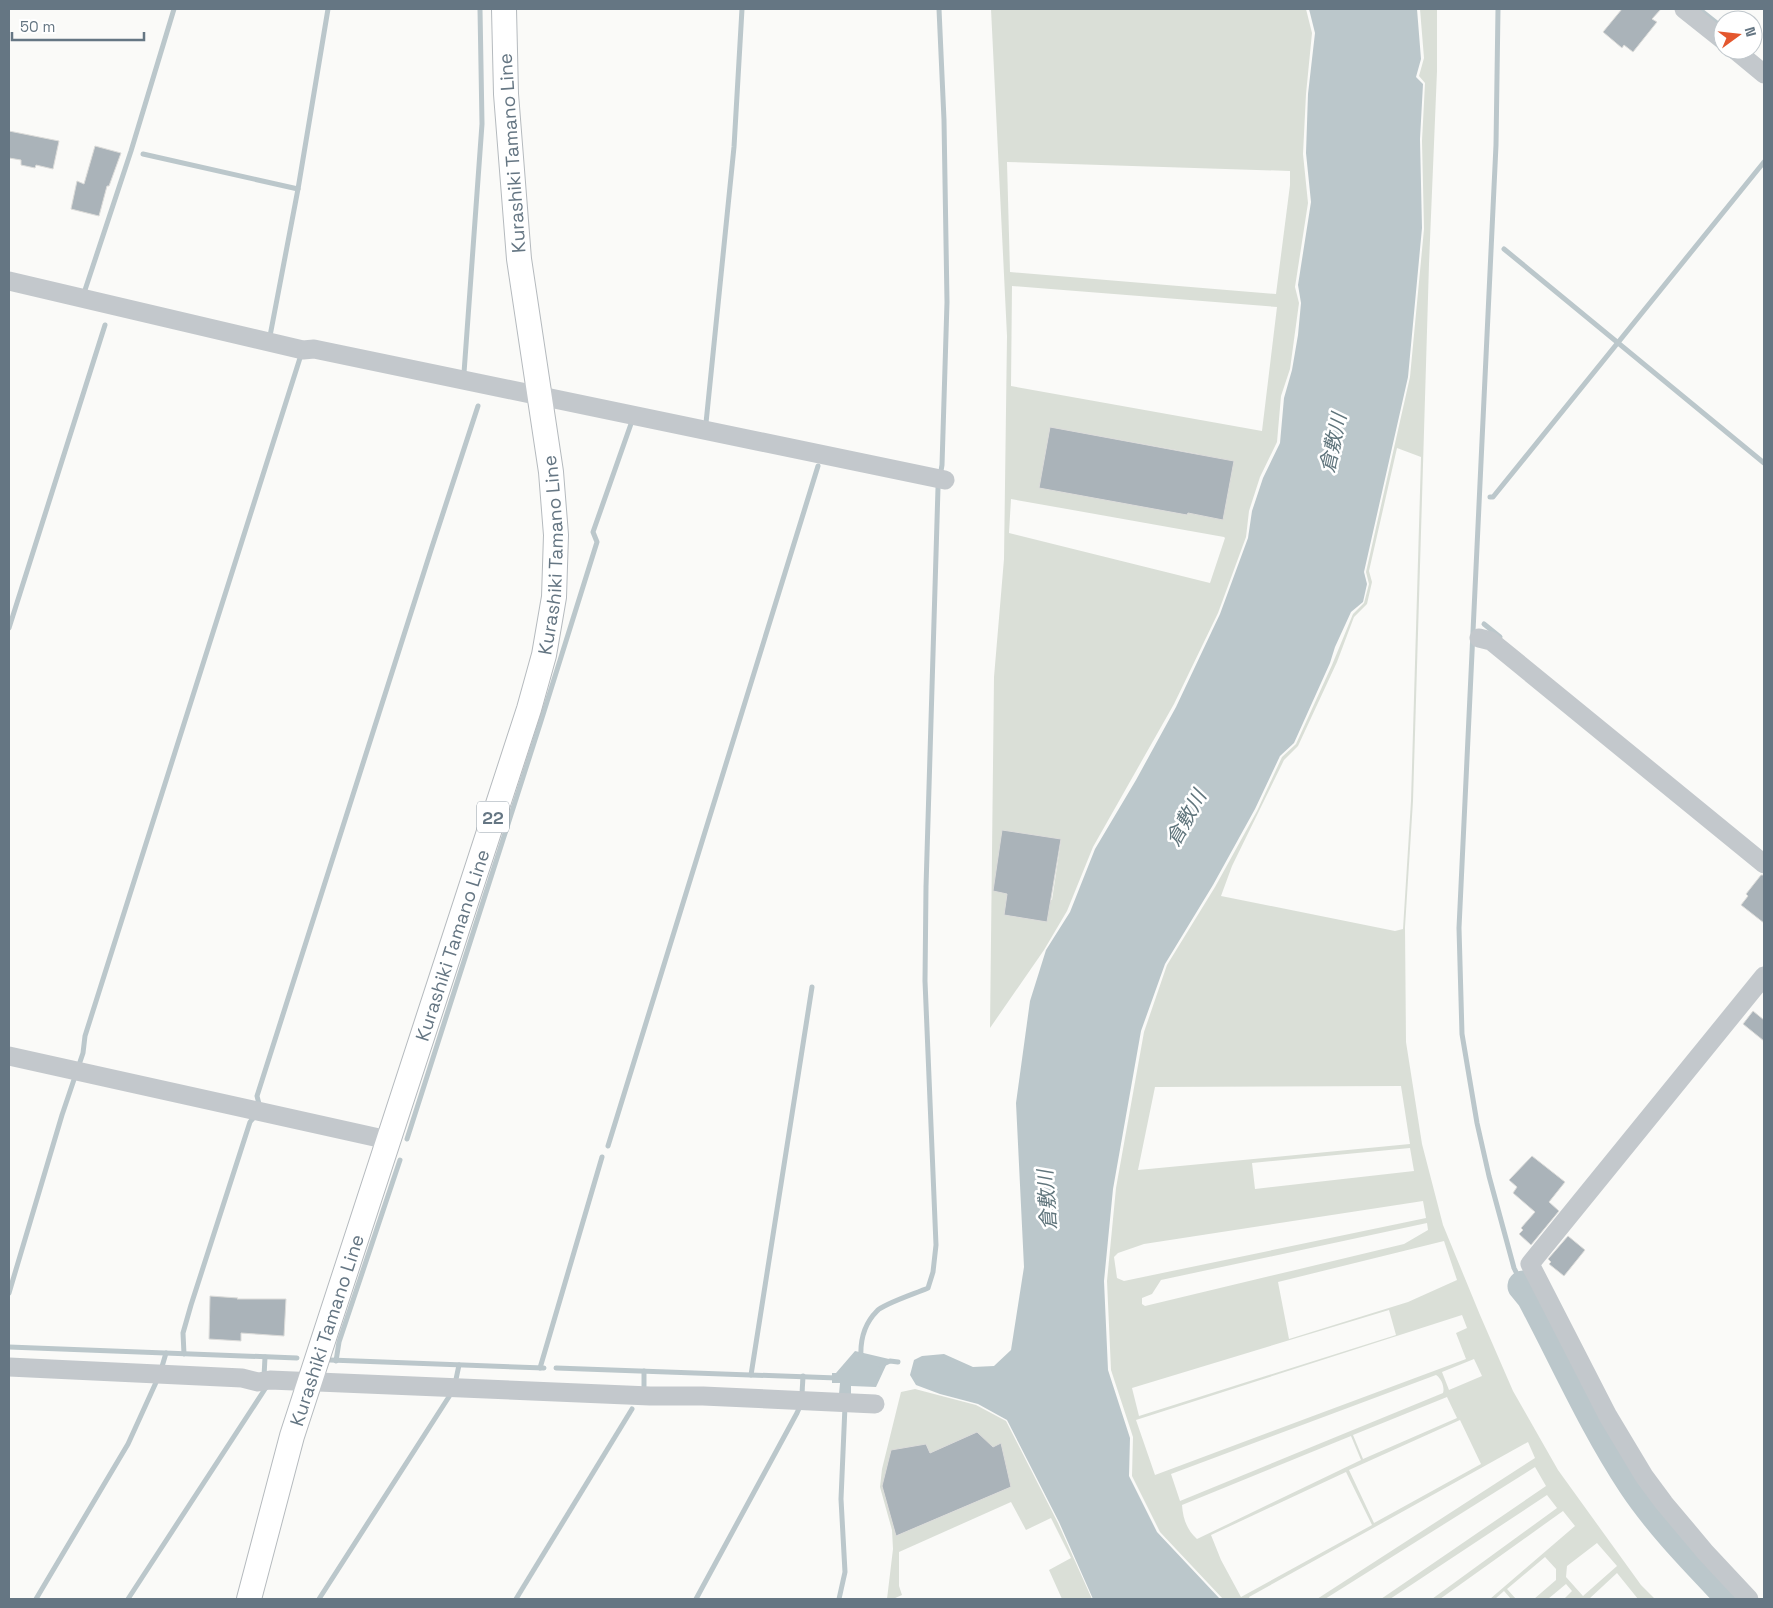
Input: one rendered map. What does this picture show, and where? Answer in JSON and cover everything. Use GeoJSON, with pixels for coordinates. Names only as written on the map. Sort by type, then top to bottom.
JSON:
{"type":"FeatureCollection","features":[{"type":"Feature","properties":{"kind":"main road","name":"Kurashiki Tamano Line"},"geometry":{"type":"LineString","coordinates":[[249,1599],[276,1492],[309,1382],[526,719],[544,655],[554,597],[556,535],[551,472],[519,259],[506,94],[504,9]]}},
{"type":"Feature","properties":{"kind":"street"},"geometry":{"type":"LineString","coordinates":[[1684,9],[1713,32]]}},
{"type":"Feature","properties":{"kind":"street"},"geometry":{"type":"LineString","coordinates":[[1746,60],[1764,74]]}},
{"type":"Feature","properties":{"kind":"street"},"geometry":{"type":"LineString","coordinates":[[9,281],[303,350],[314,349],[940,479]]}},
{"type":"Feature","properties":{"kind":"street"},"geometry":{"type":"LineString","coordinates":[[1479,638],[1491,641],[1764,864]]}},
{"type":"Feature","properties":{"kind":"street"},"geometry":{"type":"LineString","coordinates":[[1749,1599],[1700,1546],[1644,1476],[1608,1416],[1530,1264],[1764,976]]}},
{"type":"Feature","properties":{"kind":"street"},"geometry":{"type":"LineString","coordinates":[[9,1056],[388,1140]]}},
{"type":"Feature","properties":{"kind":"street"},"geometry":{"type":"LineString","coordinates":[[9,1367],[242,1378],[265,1381],[650,1396],[866,1402],[875,1404]]}},
{"type":"Feature","properties":{"kind":"shaded area"},"geometry":{"type":"Polygon","coordinates":[[[991,9],[1306,9],[1312,33],[1303,154],[1308,203],[1295,287],[1299,303],[1290,369],[1281,396],[1277,442],[1260,477],[1249,511],[1246,537],[1218,613],[1174,704],[1093,847],[1067,911],[1044,950],[990,1028],[994,677],[1004,559],[1007,336],[991,9]],[[1007,162],[1010,272],[1276,294],[1290,185],[1290,171],[1007,162]],[[1012,286],[1011,386],[1262,431],[1277,307],[1012,286]],[[1050,427],[1040,488],[1187,515],[1198,454],[1050,427]],[[1011,499],[1009,533],[1210,583],[1225,538],[1011,499]],[[1061,840],[993,891],[1052,900],[1061,840]],[[1007,897],[1004,915],[1047,922],[1007,897]]]}},
{"type":"Feature","properties":{"kind":"shaded area"},"geometry":{"type":"Polygon","coordinates":[[[1420,9],[1437,9],[1437,71],[1429,264],[1413,801],[1405,927],[1406,1042],[1422,1144],[1443,1225],[1513,1391],[1558,1470],[1641,1585],[1655,1599],[1638,1599],[1617,1573],[1589,1599],[1564,1599],[1572,1591],[1566,1584],[1548,1599],[1534,1599],[1556,1580],[1556,1569],[1545,1557],[1507,1589],[1516,1599],[1511,1599],[1504,1591],[1495,1599],[1490,1599],[1575,1526],[1563,1511],[1440,1599],[1432,1599],[1557,1508],[1547,1495],[1390,1599],[1381,1599],[1546,1486],[1535,1467],[1325,1599],[1317,1599],[1535,1458],[1528,1442],[1249,1597],[1250,1599],[1223,1599],[1160,1532],[1132,1476],[1133,1437],[1111,1370],[1107,1281],[1116,1188],[1144,1032],[1167,965],[1215,887],[1257,811],[1282,757],[1296,744],[1353,614],[1364,603],[1369,584],[1366,572],[1410,377],[1424,229],[1422,141],[1425,83],[1419,76],[1424,58],[1420,9]],[[1397,448],[1369,571],[1372,582],[1367,604],[1354,617],[1337,662],[1298,746],[1284,760],[1232,866],[1221,896],[1395,931],[1403,929],[1411,801],[1421,457],[1397,448]],[[1401,1086],[1155,1087],[1138,1170],[1410,1144],[1401,1086]],[[1410,1148],[1252,1163],[1255,1189],[1414,1171],[1410,1148]],[[1423,1201],[1144,1244],[1118,1253],[1114,1257],[1117,1278],[1124,1281],[1426,1218],[1423,1201]],[[1427,1223],[1161,1280],[1152,1294],[1142,1298],[1142,1304],[1145,1306],[1404,1244],[1428,1230],[1427,1223]],[[1444,1241],[1278,1282],[1289,1339],[1408,1302],[1457,1280],[1444,1241]],[[1389,1310],[1132,1388],[1139,1416],[1396,1335],[1389,1310]],[[1462,1315],[1136,1420],[1155,1475],[1466,1359],[1456,1333],[1467,1328],[1462,1315]],[[1474,1359],[1442,1372],[1449,1390],[1482,1376],[1474,1359]],[[1436,1375],[1171,1474],[1180,1501],[1443,1393],[1442,1383],[1436,1375]],[[1447,1397],[1353,1435],[1363,1459],[1457,1418],[1447,1397]],[[1460,1420],[1349,1470],[1374,1523],[1481,1464],[1460,1420]],[[1351,1436],[1182,1505],[1183,1515],[1188,1528],[1197,1539],[1361,1460],[1351,1436]],[[1346,1472],[1211,1535],[1221,1560],[1241,1597],[1372,1525],[1346,1472]],[[1597,1543],[1567,1566],[1566,1577],[1583,1596],[1617,1566],[1597,1543]]]}},
{"type":"Feature","properties":{"kind":"shaded area"},"geometry":{"type":"Polygon","coordinates":[[[915,1389],[976,1405],[1006,1421],[1058,1523],[1092,1599],[1062,1599],[1049,1570],[1071,1558],[1051,1518],[1026,1530],[1011,1502],[899,1552],[899,1586],[902,1595],[893,1599],[887,1599],[893,1549],[892,1530],[880,1487],[882,1469],[901,1392],[915,1389]],[[977,1432],[930,1453],[926,1444],[882,1486],[896,1536],[1011,1487],[977,1432]]]}},
{"type":"Feature","properties":{"kind":"water","name":"倉敷川"},"geometry":{"type":"Polygon","coordinates":[[[1309,9],[1417,9],[1421,59],[1416,77],[1423,84],[1420,139],[1422,228],[1408,377],[1364,572],[1367,584],[1363,602],[1351,612],[1294,743],[1280,756],[1255,809],[1213,885],[1165,964],[1141,1031],[1113,1189],[1104,1281],[1108,1370],[1130,1438],[1129,1476],[1157,1532],[1220,1599],[1093,1599],[1059,1522],[1007,1420],[978,1404],[940,1394],[916,1385],[910,1375],[914,1360],[922,1356],[944,1354],[973,1367],[994,1366],[1011,1350],[1024,1267],[1016,1103],[1030,1001],[1046,950],[1070,912],[1095,849],[1176,707],[1220,614],[1248,538],[1252,511],[1263,478],[1280,443],[1284,398],[1292,370],[1298,335],[1301,303],[1298,285],[1311,202],[1306,153],[1308,94],[1315,33],[1309,9]]]}},
{"type":"Feature","properties":{"kind":"water"},"geometry":{"type":"Polygon","coordinates":[[[855,1351],[889,1359],[876,1387],[851,1386],[851,1395],[839,1394],[840,1383],[832,1383],[832,1373],[836,1373],[855,1351]]]}},
{"type":"Feature","properties":{"kind":"building"},"geometry":{"type":"Polygon","coordinates":[[[1622,9],[1661,9],[1652,19],[1657,22],[1633,52],[1624,45],[1622,48],[1603,32],[1622,9]]]}},
{"type":"Feature","properties":{"kind":"building"},"geometry":{"type":"Polygon","coordinates":[[[9,131],[59,141],[53,169],[36,165],[35,168],[21,165],[21,160],[9,158],[9,131]]]}},
{"type":"Feature","properties":{"kind":"building"},"geometry":{"type":"Polygon","coordinates":[[[95,146],[121,153],[109,186],[107,186],[99,216],[71,209],[77,181],[84,184],[95,146]]]}},
{"type":"Feature","properties":{"kind":"building"},"geometry":{"type":"Polygon","coordinates":[[[1050,427],[1234,461],[1223,520],[1039,488],[1050,427]]]}},
{"type":"Feature","properties":{"kind":"building"},"geometry":{"type":"Polygon","coordinates":[[[1002,830],[1061,839],[1047,922],[1004,915],[1007,894],[993,891],[1002,830]]]}},
{"type":"Feature","properties":{"kind":"building"},"geometry":{"type":"Polygon","coordinates":[[[1761,875],[1764,875],[1764,923],[1741,905],[1748,896],[1746,894],[1761,875]]]}},
{"type":"Feature","properties":{"kind":"building"},"geometry":{"type":"Polygon","coordinates":[[[1753,1011],[1764,1020],[1764,1041],[1743,1024],[1753,1011]]]}},
{"type":"Feature","properties":{"kind":"building"},"geometry":{"type":"Polygon","coordinates":[[[1532,1156],[1565,1182],[1549,1202],[1559,1211],[1531,1245],[1519,1234],[1523,1230],[1521,1228],[1535,1212],[1513,1193],[1517,1187],[1509,1180],[1532,1156]]]}},
{"type":"Feature","properties":{"kind":"building"},"geometry":{"type":"Polygon","coordinates":[[[1568,1236],[1585,1250],[1564,1276],[1549,1264],[1551,1262],[1548,1259],[1568,1236]]]}},
{"type":"Feature","properties":{"kind":"building"},"geometry":{"type":"Polygon","coordinates":[[[210,1296],[237,1299],[286,1299],[284,1336],[241,1333],[241,1341],[209,1339],[210,1296]]]}},
{"type":"Feature","properties":{"kind":"building"},"geometry":{"type":"Polygon","coordinates":[[[977,1432],[993,1447],[1001,1443],[1011,1487],[896,1536],[882,1486],[891,1450],[926,1444],[930,1453],[977,1432]]]}},
{"type":"Feature","properties":{"kind":"waterway"},"geometry":{"type":"LineString","coordinates":[[87,293],[85,290],[131,151],[174,9]]}},
{"type":"Feature","properties":{"kind":"waterway"},"geometry":{"type":"LineString","coordinates":[[270,336],[298,189],[328,9]]}},
{"type":"Feature","properties":{"kind":"waterway"},"geometry":{"type":"LineString","coordinates":[[464,373],[482,124],[480,9]]}},
{"type":"Feature","properties":{"kind":"waterway"},"geometry":{"type":"LineString","coordinates":[[706,423],[734,147],[742,9]]}},
{"type":"Feature","properties":{"kind":"waterway"},"geometry":{"type":"LineString","coordinates":[[861,1358],[861,1345],[864,1333],[869,1321],[877,1311],[893,1302],[928,1288],[933,1272],[936,1245],[925,981],[938,488],[942,465],[947,302],[944,120],[939,9]]}},
{"type":"Feature","properties":{"kind":"waterway"},"geometry":{"type":"LineString","coordinates":[[1498,9],[1496,145],[1459,928],[1462,1034],[1477,1123],[1514,1268],[1523,1286]]}},
{"type":"Feature","properties":{"kind":"waterway"},"geometry":{"type":"LineString","coordinates":[[1699,9],[1713,20]]}},
{"type":"Feature","properties":{"kind":"waterway"},"geometry":{"type":"LineString","coordinates":[[143,154],[298,189]]}},
{"type":"Feature","properties":{"kind":"waterway"},"geometry":{"type":"LineString","coordinates":[[1490,497],[1493,497],[1764,162]]}},
{"type":"Feature","properties":{"kind":"waterway"},"geometry":{"type":"LineString","coordinates":[[1504,249],[1764,463]]}},
{"type":"Feature","properties":{"kind":"waterway"},"geometry":{"type":"LineString","coordinates":[[9,628],[105,325]]}},
{"type":"Feature","properties":{"kind":"waterway"},"geometry":{"type":"LineString","coordinates":[[9,1293],[62,1115],[83,1053],[85,1036],[300,358]]}},
{"type":"Feature","properties":{"kind":"waterway"},"geometry":{"type":"LineString","coordinates":[[258,1108],[257,1096],[478,406]]}},
{"type":"Feature","properties":{"kind":"waterway"},"geometry":{"type":"LineString","coordinates":[[407,1139],[597,542],[593,532],[632,421]]}},
{"type":"Feature","properties":{"kind":"waterway"},"geometry":{"type":"LineString","coordinates":[[608,1146],[818,466]]}},
{"type":"Feature","properties":{"kind":"waterway"},"geometry":{"type":"LineString","coordinates":[[1484,624],[1500,637]]}},
{"type":"Feature","properties":{"kind":"waterway"},"geometry":{"type":"LineString","coordinates":[[751,1375],[812,987]]}},
{"type":"Feature","properties":{"kind":"waterway"},"geometry":{"type":"LineString","coordinates":[[184,1354],[183,1333],[191,1305],[250,1122],[255,1116]]}},
{"type":"Feature","properties":{"kind":"waterway"},"geometry":{"type":"LineString","coordinates":[[540,1368],[602,1157]]}},
{"type":"Feature","properties":{"kind":"waterway"},"geometry":{"type":"LineString","coordinates":[[336,1361],[339,1342],[400,1160]]}},
{"type":"Feature","properties":{"kind":"waterway"},"geometry":{"type":"LineString","coordinates":[[1523,1286],[1532,1297],[1593,1415],[1633,1484],[1668,1529],[1732,1599]]}},
{"type":"Feature","properties":{"kind":"waterway"},"geometry":{"type":"LineString","coordinates":[[9,1347],[297,1358]]}},
{"type":"Feature","properties":{"kind":"waterway"},"geometry":{"type":"LineString","coordinates":[[161,1370],[166,1353]]}},
{"type":"Feature","properties":{"kind":"waterway"},"geometry":{"type":"LineString","coordinates":[[264,1377],[265,1357]]}},
{"type":"Feature","properties":{"kind":"waterway"},"geometry":{"type":"LineString","coordinates":[[330,1360],[544,1368]]}},
{"type":"Feature","properties":{"kind":"waterway"},"geometry":{"type":"LineString","coordinates":[[881,1365],[890,1361],[898,1362]]}},
{"type":"Feature","properties":{"kind":"waterway"},"geometry":{"type":"LineString","coordinates":[[455,1384],[459,1365]]}},
{"type":"Feature","properties":{"kind":"waterway"},"geometry":{"type":"LineString","coordinates":[[556,1368],[837,1378]]}},
{"type":"Feature","properties":{"kind":"waterway"},"geometry":{"type":"LineString","coordinates":[[644,1371],[644,1386]]}},
{"type":"Feature","properties":{"kind":"waterway"},"geometry":{"type":"LineString","coordinates":[[802,1394],[803,1376]]}},
{"type":"Feature","properties":{"kind":"waterway"},"geometry":{"type":"LineString","coordinates":[[36,1599],[128,1444],[158,1378]]}},
{"type":"Feature","properties":{"kind":"waterway"},"geometry":{"type":"LineString","coordinates":[[128,1599],[265,1389],[264,1385]]}},
{"type":"Feature","properties":{"kind":"waterway"},"geometry":{"type":"LineString","coordinates":[[319,1599],[452,1392]]}},
{"type":"Feature","properties":{"kind":"waterway"},"geometry":{"type":"LineString","coordinates":[[696,1599],[801,1404]]}},
{"type":"Feature","properties":{"kind":"waterway"},"geometry":{"type":"LineString","coordinates":[[839,1599],[845,1572],[841,1499],[845,1406]]}},
{"type":"Feature","properties":{"kind":"waterway"},"geometry":{"type":"LineString","coordinates":[[516,1599],[632,1409]]}}]}
